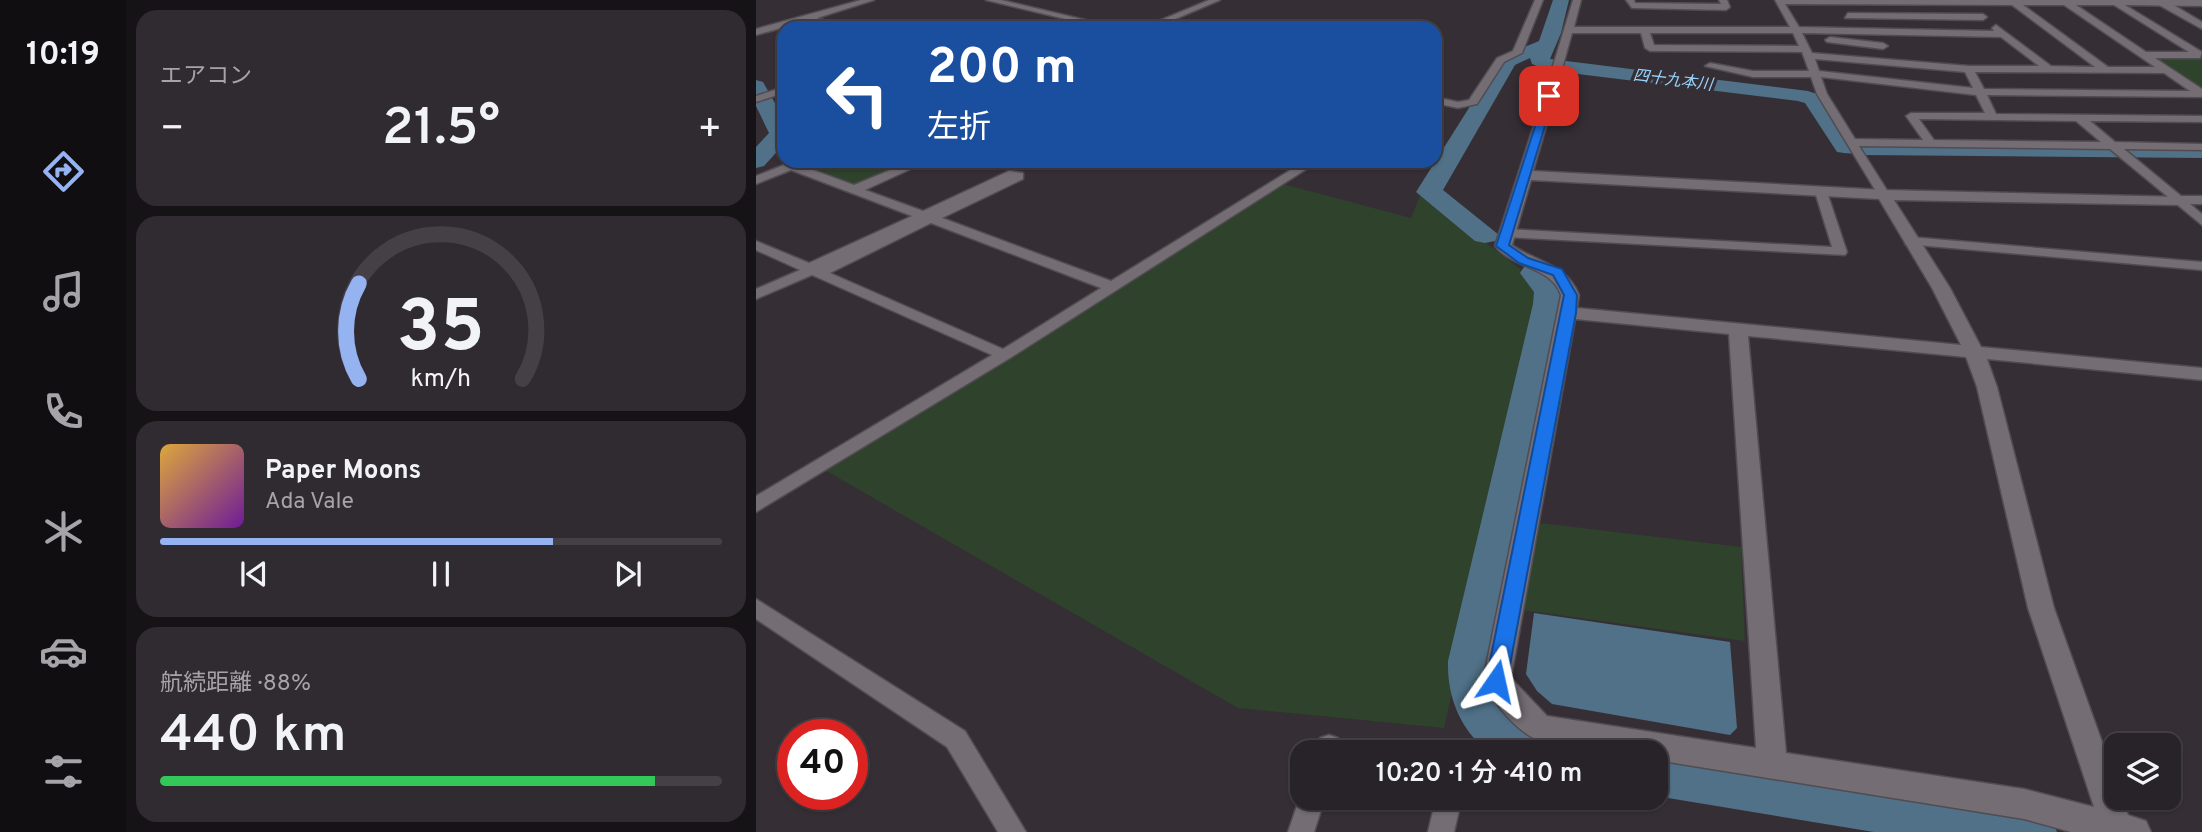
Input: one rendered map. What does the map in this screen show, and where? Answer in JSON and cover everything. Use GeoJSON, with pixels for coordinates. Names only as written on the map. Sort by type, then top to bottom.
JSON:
{"type":"FeatureCollection","features":[{"type":"Feature","properties":{"kind":"street"},"geometry":{"type":"LineString","coordinates":[[796,21],[870,0]]}},
{"type":"Feature","properties":{"kind":"street"},"geometry":{"type":"LineString","coordinates":[[990,0],[1084,21]]}},
{"type":"Feature","properties":{"kind":"street"},"geometry":{"type":"LineString","coordinates":[[1164,21],[1216,0]]}},
{"type":"Feature","properties":{"kind":"street"},"geometry":{"type":"LineString","coordinates":[[1442,102],[1458,105],[1473,102],[1500,60],[1517,53],[1539,0]]}},
{"type":"Feature","properties":{"kind":"street"},"geometry":{"type":"LineString","coordinates":[[1577,0],[1503,246],[1524,260],[1558,272],[1570,295],[1569,313],[1496,681],[1540,728],[2024,804],[2124,831]]}},
{"type":"Feature","properties":{"kind":"street"},"geometry":{"type":"LineString","coordinates":[[1630,0],[1632,5],[1726,7],[1723,0]]}},
{"type":"Feature","properties":{"kind":"street"},"geometry":{"type":"LineString","coordinates":[[1779,1],[2202,3]]}},
{"type":"Feature","properties":{"kind":"street"},"geometry":{"type":"LineString","coordinates":[[1779,1],[1807,53],[1822,94],[1943,292],[1976,352],[2041,608],[2124,831]]}},
{"type":"Feature","properties":{"kind":"street"},"geometry":{"type":"LineString","coordinates":[[1870,1],[1891,16],[1904,30]]}},
{"type":"Feature","properties":{"kind":"street"},"geometry":{"type":"LineString","coordinates":[[1836,2],[1861,30]]}},
{"type":"Feature","properties":{"kind":"street"},"geometry":{"type":"LineString","coordinates":[[1967,2],[2048,69]]}},
{"type":"Feature","properties":{"kind":"street"},"geometry":{"type":"LineString","coordinates":[[2160,2],[2202,26]]}},
{"type":"Feature","properties":{"kind":"street"},"geometry":{"type":"LineString","coordinates":[[2015,3],[2106,70]]}},
{"type":"Feature","properties":{"kind":"street"},"geometry":{"type":"LineString","coordinates":[[2067,3],[2202,94]]}},
{"type":"Feature","properties":{"kind":"street"},"geometry":{"type":"LineString","coordinates":[[2116,3],[2200,55],[2144,55]]}},
{"type":"Feature","properties":{"kind":"street"},"geometry":{"type":"LineString","coordinates":[[1848,16],[1983,17]]}},
{"type":"Feature","properties":{"kind":"street"},"geometry":{"type":"LineString","coordinates":[[807,18],[818,21]]}},
{"type":"Feature","properties":{"kind":"street"},"geometry":{"type":"LineString","coordinates":[[756,32],[777,26]]}},
{"type":"Feature","properties":{"kind":"street"},"geometry":{"type":"LineString","coordinates":[[1568,30],[1797,33],[1916,30],[1945,36],[2003,34]]}},
{"type":"Feature","properties":{"kind":"street"},"geometry":{"type":"LineString","coordinates":[[1645,30],[1650,48],[1807,53],[1969,69],[2167,70]]}},
{"type":"Feature","properties":{"kind":"street"},"geometry":{"type":"LineString","coordinates":[[1877,30],[1889,62]]}},
{"type":"Feature","properties":{"kind":"street"},"geometry":{"type":"LineString","coordinates":[[1916,30],[1922,43]]}},
{"type":"Feature","properties":{"kind":"street"},"geometry":{"type":"LineString","coordinates":[[1797,33],[1883,46]]}},
{"type":"Feature","properties":{"kind":"street"},"geometry":{"type":"LineString","coordinates":[[1860,60],[1861,79]]}},
{"type":"Feature","properties":{"kind":"street"},"geometry":{"type":"LineString","coordinates":[[1912,64],[1914,85]]}},
{"type":"Feature","properties":{"kind":"street"},"geometry":{"type":"LineString","coordinates":[[1710,66],[1753,74],[1770,72],[1817,75],[1980,92],[2202,94]]}},
{"type":"Feature","properties":{"kind":"street"},"geometry":{"type":"LineString","coordinates":[[1969,69],[1992,117]]}},
{"type":"Feature","properties":{"kind":"street"},"geometry":{"type":"LineString","coordinates":[[756,99],[777,93]]}},
{"type":"Feature","properties":{"kind":"street"},"geometry":{"type":"LineString","coordinates":[[1931,143],[1911,116],[2202,119]]}},
{"type":"Feature","properties":{"kind":"street"},"geometry":{"type":"LineString","coordinates":[[2079,118],[2202,220]]}},
{"type":"Feature","properties":{"kind":"street"},"geometry":{"type":"LineString","coordinates":[[1850,142],[2119,151],[2202,147]]}},
{"type":"Feature","properties":{"kind":"street"},"geometry":{"type":"LineString","coordinates":[[756,180],[786,168]]}},
{"type":"Feature","properties":{"kind":"street"},"geometry":{"type":"LineString","coordinates":[[796,168],[1113,287]]}},
{"type":"Feature","properties":{"kind":"street"},"geometry":{"type":"LineString","coordinates":[[854,190],[906,168]]}},
{"type":"Feature","properties":{"kind":"street"},"geometry":{"type":"LineString","coordinates":[[756,505],[1004,355],[1302,168]]}},
{"type":"Feature","properties":{"kind":"street"},"geometry":{"type":"LineString","coordinates":[[756,295],[1019,176],[1013,174],[927,217]]}},
{"type":"Feature","properties":{"kind":"street"},"geometry":{"type":"LineString","coordinates":[[1526,175],[1884,195],[2202,200]]}},
{"type":"Feature","properties":{"kind":"street"},"geometry":{"type":"LineString","coordinates":[[1506,233],[1840,251],[1821,192]]}},
{"type":"Feature","properties":{"kind":"street"},"geometry":{"type":"LineString","coordinates":[[1910,241],[2202,266]]}},
{"type":"Feature","properties":{"kind":"street"},"geometry":{"type":"LineString","coordinates":[[756,245],[1004,355]]}},
{"type":"Feature","properties":{"kind":"street"},"geometry":{"type":"LineString","coordinates":[[756,259],[772,252]]}},
{"type":"Feature","properties":{"kind":"street"},"geometry":{"type":"LineString","coordinates":[[1569,313],[2202,374]]}},
{"type":"Feature","properties":{"kind":"street"},"geometry":{"type":"LineString","coordinates":[[1738,330],[1772,764]]}},
{"type":"Feature","properties":{"kind":"street"},"geometry":{"type":"LineString","coordinates":[[756,608],[956,739],[1013,832]]}},
{"type":"Feature","properties":{"kind":"street"},"geometry":{"type":"LineString","coordinates":[[1301,832],[1308,810]]}},
{"type":"Feature","properties":{"kind":"street"},"geometry":{"type":"LineString","coordinates":[[1441,832],[1446,810]]}},
{"type":"Feature","properties":{"kind":"green space"},"geometry":{"type":"Polygon","coordinates":[[[2202,57],[2202,90],[2155,58],[2202,57]]]}},
{"type":"Feature","properties":{"kind":"green space"},"geometry":{"type":"Polygon","coordinates":[[[812,168],[901,168],[859,186],[812,168]]]}},
{"type":"Feature","properties":{"kind":"green space"},"geometry":{"type":"Polygon","coordinates":[[[1283,184],[1411,218],[1421,193],[1528,275],[1543,290],[1444,728],[1238,708],[823,469],[1283,184]]]}},
{"type":"Feature","properties":{"kind":"green space"},"geometry":{"type":"Polygon","coordinates":[[[1540,523],[1741,547],[1745,641],[1522,610],[1540,523]]]}},
{"type":"Feature","properties":{"kind":"water"},"geometry":{"type":"Polygon","coordinates":[[[1534,613],[1730,642],[1737,728],[1730,735],[1552,704],[1537,691],[1526,674],[1534,613]]]}},
{"type":"Feature","properties":{"kind":"waterway","name":"四十九本川"},"geometry":{"type":"LineString","coordinates":[[1547,44],[1561,0]]}},
{"type":"Feature","properties":{"kind":"waterway"},"geometry":{"type":"LineString","coordinates":[[1485,235],[1429,192],[1508,61],[1547,44]]}},
{"type":"Feature","properties":{"kind":"waterway","name":"四十九本川"},"geometry":{"type":"LineString","coordinates":[[1547,44],[1539,60],[1545,64],[1801,95],[1813,99],[1845,147]]}},
{"type":"Feature","properties":{"kind":"waterway"},"geometry":{"type":"LineString","coordinates":[[756,86],[777,126]]}},
{"type":"Feature","properties":{"kind":"waterway"},"geometry":{"type":"LineString","coordinates":[[756,161],[777,138]]}},
{"type":"Feature","properties":{"kind":"waterway","name":"四十九本川"},"geometry":{"type":"LineString","coordinates":[[1863,148],[2202,151]]}},
{"type":"Feature","properties":{"kind":"waterway"},"geometry":{"type":"LineString","coordinates":[[1510,740],[1495,728],[1478,705],[1472,683],[1471,661],[1548,304],[1549,291],[1534,273]]}},
{"type":"Feature","properties":{"kind":"waterway"},"geometry":{"type":"LineString","coordinates":[[1668,774],[2030,832]]}},
{"type":"Feature","properties":{"kind":"route"},"geometry":{"type":"LineString","coordinates":[[1496,681],[1569,313],[1570,295],[1567,284],[1558,272],[1524,260],[1503,246],[1549,96]]}}]}
